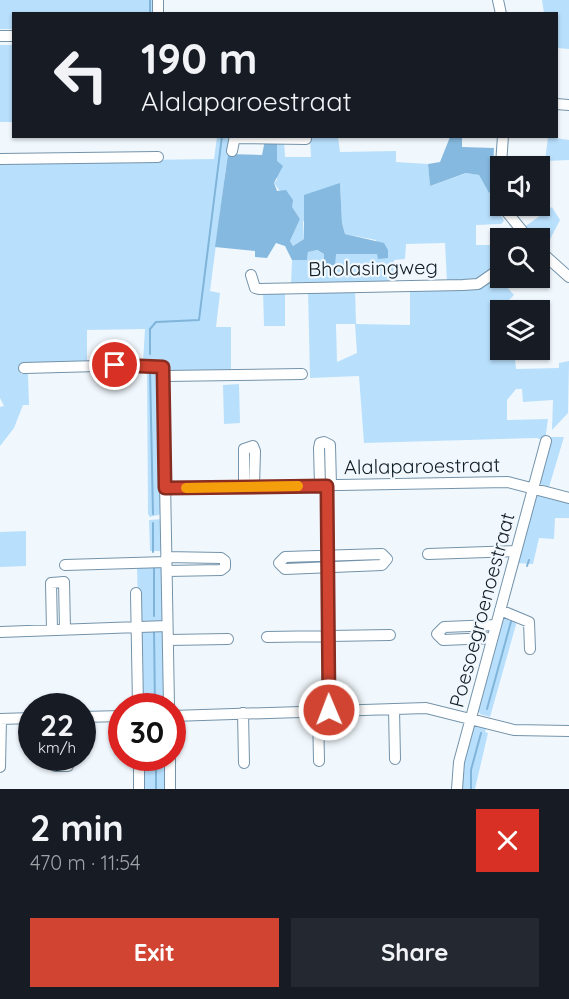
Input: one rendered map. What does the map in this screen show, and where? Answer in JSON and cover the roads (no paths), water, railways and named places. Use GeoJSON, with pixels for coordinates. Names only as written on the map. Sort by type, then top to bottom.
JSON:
{"type":"FeatureCollection","features":[{"type":"Feature","properties":{"kind":"street"},"geometry":{"type":"LineString","coordinates":[[232,151],[235,138]]}},
{"type":"Feature","properties":{"kind":"street"},"geometry":{"type":"LineString","coordinates":[[270,138],[306,139]]}},
{"type":"Feature","properties":{"kind":"street"},"geometry":{"type":"LineString","coordinates":[[502,156],[503,138]]}},
{"type":"Feature","properties":{"kind":"street"},"geometry":{"type":"LineString","coordinates":[[0,159],[158,157]]}},
{"type":"Feature","properties":{"kind":"street"},"geometry":{"type":"LineString","coordinates":[[550,260],[569,277]]}},
{"type":"Feature","properties":{"kind":"street","name":"Bholasingweg"},"geometry":{"type":"LineString","coordinates":[[251,274],[255,288],[259,289],[463,285],[478,284],[490,276]]}},
{"type":"Feature","properties":{"kind":"street"},"geometry":{"type":"LineString","coordinates":[[24,368],[136,364],[163,371],[302,374]]}},
{"type":"Feature","properties":{"kind":"street"},"geometry":{"type":"LineString","coordinates":[[163,371],[169,693]]}},
{"type":"Feature","properties":{"kind":"street","name":"Poesoegroenoestraat"},"geometry":{"type":"LineString","coordinates":[[457,789],[459,762],[546,441]]}},
{"type":"Feature","properties":{"kind":"street","name":"Alalaparoestraat"},"geometry":{"type":"LineString","coordinates":[[165,488],[508,482],[569,498]]}},
{"type":"Feature","properties":{"kind":"street"},"geometry":{"type":"LineString","coordinates":[[319,761],[328,636],[326,486]]}},
{"type":"Feature","properties":{"kind":"street"},"geometry":{"type":"LineString","coordinates":[[428,554],[516,551]]}},
{"type":"Feature","properties":{"kind":"street"},"geometry":{"type":"LineString","coordinates":[[382,554],[387,559],[382,565],[285,569],[279,563],[285,557],[328,555],[382,554]]}},
{"type":"Feature","properties":{"kind":"street"},"geometry":{"type":"LineString","coordinates":[[65,565],[166,563]]}},
{"type":"Feature","properties":{"kind":"street"},"geometry":{"type":"LineString","coordinates":[[52,630],[51,583],[64,582],[65,629]]}},
{"type":"Feature","properties":{"kind":"street"},"geometry":{"type":"LineString","coordinates":[[136,593],[138,693]]}},
{"type":"Feature","properties":{"kind":"street"},"geometry":{"type":"LineString","coordinates":[[500,610],[529,622],[530,649]]}},
{"type":"Feature","properties":{"kind":"street"},"geometry":{"type":"LineString","coordinates":[[492,638],[443,640],[438,638],[437,634],[444,627],[495,625]]}},
{"type":"Feature","properties":{"kind":"street"},"geometry":{"type":"LineString","coordinates":[[0,632],[167,626]]}},
{"type":"Feature","properties":{"kind":"street"},"geometry":{"type":"LineString","coordinates":[[267,637],[390,635]]}},
{"type":"Feature","properties":{"kind":"street"},"geometry":{"type":"LineString","coordinates":[[168,640],[228,639]]}},
{"type":"Feature","properties":{"kind":"street"},"geometry":{"type":"LineString","coordinates":[[394,709],[395,759]]}},
{"type":"Feature","properties":{"kind":"street"},"geometry":{"type":"LineString","coordinates":[[186,715],[324,710],[434,709],[532,732],[569,731]]}},
{"type":"Feature","properties":{"kind":"street"},"geometry":{"type":"LineString","coordinates":[[243,713],[244,762]]}},
{"type":"Feature","properties":{"kind":"street"},"geometry":{"type":"LineString","coordinates":[[0,767],[1,719],[18,718]]}},
{"type":"Feature","properties":{"kind":"street"},"geometry":{"type":"LineString","coordinates":[[139,771],[139,789]]}},
{"type":"Feature","properties":{"kind":"street"},"geometry":{"type":"LineString","coordinates":[[170,771],[170,789]]}},
{"type":"Feature","properties":{"kind":"waterway"},"geometry":{"type":"LineString","coordinates":[[150,0],[150,12]]}},
{"type":"Feature","properties":{"kind":"waterway"},"geometry":{"type":"LineString","coordinates":[[150,354],[150,329],[156,322],[199,320],[222,138]]}},
{"type":"Feature","properties":{"kind":"waterway"},"geometry":{"type":"LineString","coordinates":[[150,370],[153,514]]}},
{"type":"Feature","properties":{"kind":"waterway"},"geometry":{"type":"LineString","coordinates":[[153,523],[153,552]]}},
{"type":"Feature","properties":{"kind":"waterway"},"geometry":{"type":"LineString","coordinates":[[527,566],[529,560]]}},
{"type":"Feature","properties":{"kind":"waterway"},"geometry":{"type":"LineString","coordinates":[[154,567],[154,616]]}},
{"type":"Feature","properties":{"kind":"waterway"},"geometry":{"type":"LineString","coordinates":[[487,709],[512,618]]}},
{"type":"Feature","properties":{"kind":"waterway"},"geometry":{"type":"LineString","coordinates":[[154,632],[155,693]]}},
{"type":"Feature","properties":{"kind":"waterway"},"geometry":{"type":"LineString","coordinates":[[471,789],[471,770],[481,733]]}},
{"type":"Feature","properties":{"kind":"waterway"},"geometry":{"type":"LineString","coordinates":[[156,771],[156,789]]}}]}
